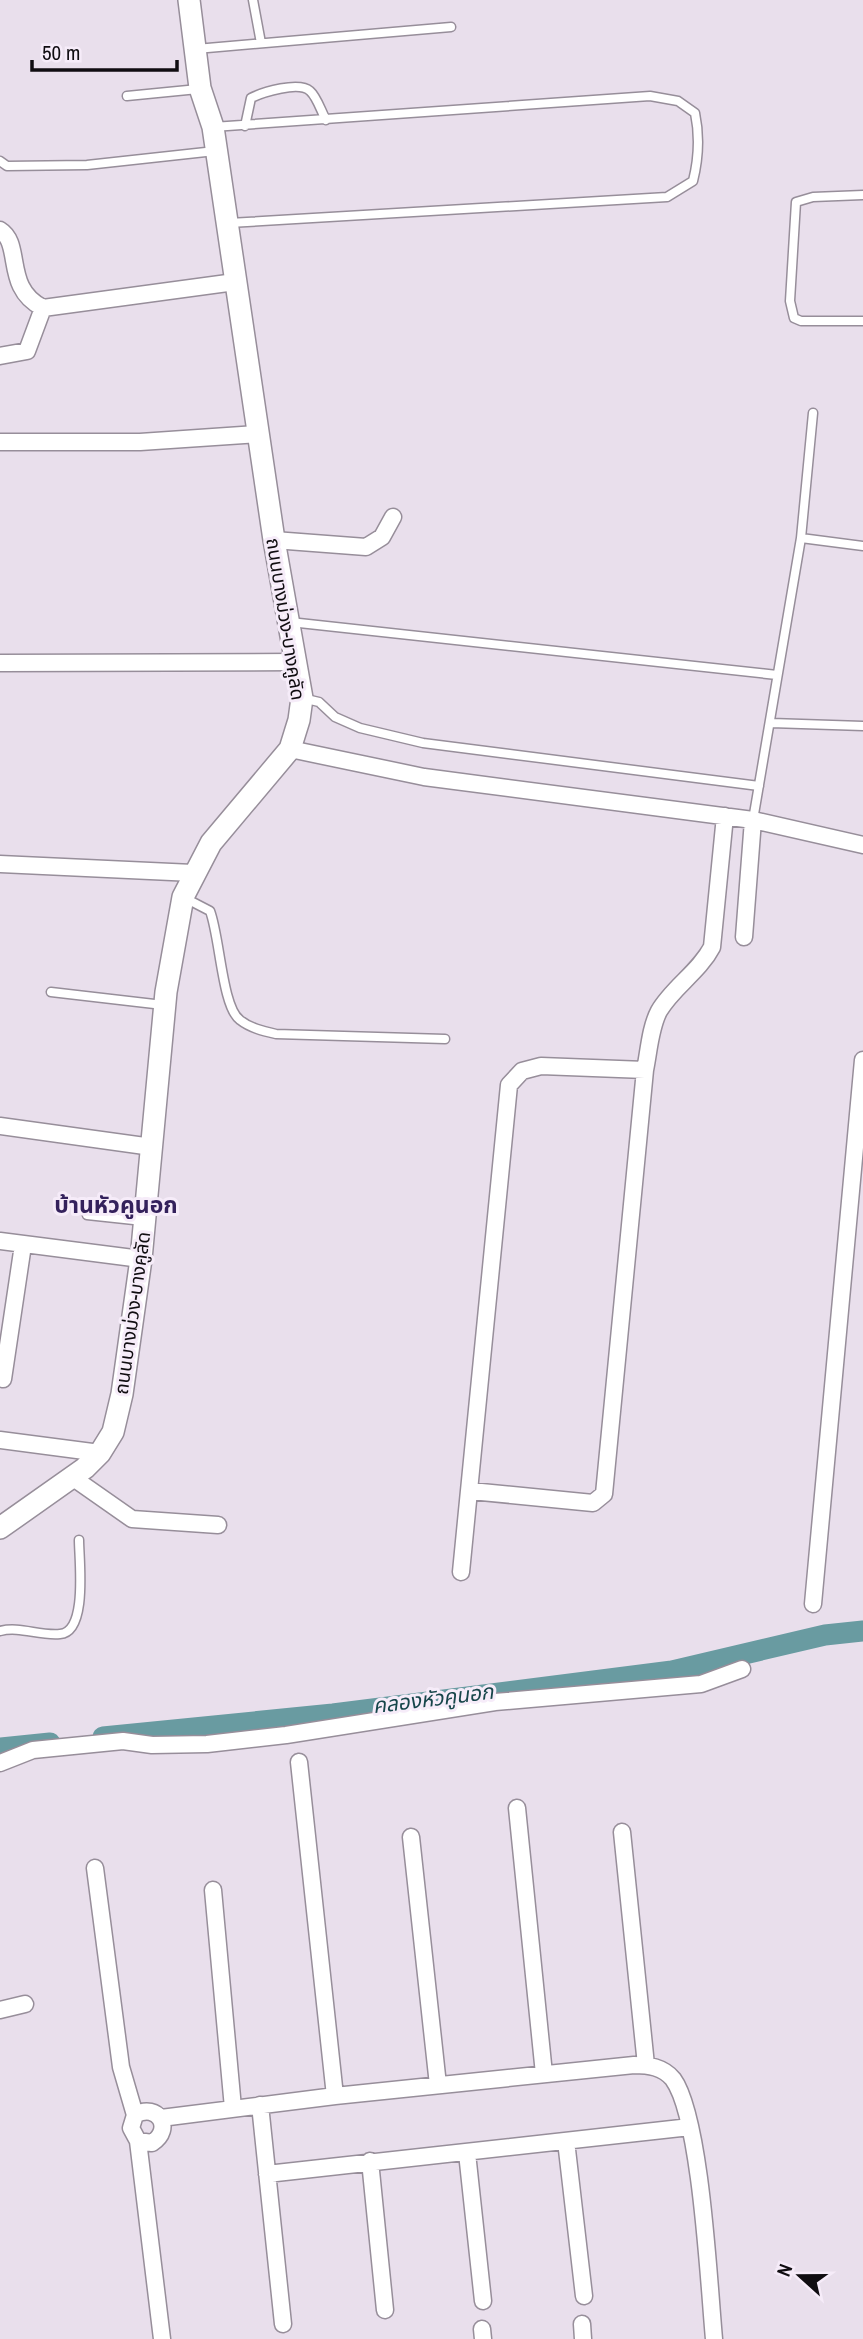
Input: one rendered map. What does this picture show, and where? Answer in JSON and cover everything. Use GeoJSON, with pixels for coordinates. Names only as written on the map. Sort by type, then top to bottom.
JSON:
{"type":"FeatureCollection","features":[{"type":"Feature","properties":{"kind":"street","name":"ถนนบางม่วง-บางคูลัด"},"geometry":{"type":"LineString","coordinates":[[0,1528],[72,1477],[100,1453],[113,1432],[122,1394],[141,1259],[165,1005],[183,897],[193,873],[211,843],[290,749],[302,698],[287,622],[234,282],[214,127],[200,88],[189,0]]}},
{"type":"Feature","properties":{"kind":"street"},"geometry":{"type":"LineString","coordinates":[[0,230],[8,239],[19,286],[30,301],[43,308],[234,282]]}},
{"type":"Feature","properties":{"kind":"street"},"geometry":{"type":"LineString","coordinates":[[0,356],[27,351],[43,308]]}},
{"type":"Feature","properties":{"kind":"street"},"geometry":{"type":"LineString","coordinates":[[0,442],[140,442],[258,434]]}},
{"type":"Feature","properties":{"kind":"street"},"geometry":{"type":"LineString","coordinates":[[274,540],[366,547],[382,537],[393,517]]}},
{"type":"Feature","properties":{"kind":"street"},"geometry":{"type":"LineString","coordinates":[[0,663],[295,662]]}},
{"type":"Feature","properties":{"kind":"street"},"geometry":{"type":"LineString","coordinates":[[290,749],[424,777],[753,820],[863,845]]}},
{"type":"Feature","properties":{"kind":"street"},"geometry":{"type":"LineString","coordinates":[[471,1491],[593,1503],[604,1494],[645,1070],[659,1012],[703,962],[712,947],[725,816]]}},
{"type":"Feature","properties":{"kind":"street"},"geometry":{"type":"LineString","coordinates":[[744,937],[753,820]]}},
{"type":"Feature","properties":{"kind":"street"},"geometry":{"type":"LineString","coordinates":[[0,864],[193,873]]}},
{"type":"Feature","properties":{"kind":"street"},"geometry":{"type":"LineString","coordinates":[[813,1604],[863,1060]]}},
{"type":"Feature","properties":{"kind":"street"},"geometry":{"type":"LineString","coordinates":[[461,1572],[509,1085],[522,1071],[541,1066],[645,1070]]}},
{"type":"Feature","properties":{"kind":"street"},"geometry":{"type":"LineString","coordinates":[[0,1126],[152,1147]]}},
{"type":"Feature","properties":{"kind":"street"},"geometry":{"type":"LineString","coordinates":[[0,1241],[141,1259]]}},
{"type":"Feature","properties":{"kind":"street"},"geometry":{"type":"LineString","coordinates":[[3,1379],[23,1245]]}},
{"type":"Feature","properties":{"kind":"street"},"geometry":{"type":"LineString","coordinates":[[0,1440],[100,1453]]}},
{"type":"Feature","properties":{"kind":"street"},"geometry":{"type":"LineString","coordinates":[[72,1477],[132,1519],[218,1525]]}},
{"type":"Feature","properties":{"kind":"street"},"geometry":{"type":"LineString","coordinates":[[0,1763],[33,1750],[122,1741],[152,1745],[206,1744],[300,1733],[495,1702],[701,1684],[742,1669]]}},
{"type":"Feature","properties":{"kind":"street"},"geometry":{"type":"LineString","coordinates":[[299,1762],[335,2096]]}},
{"type":"Feature","properties":{"kind":"street"},"geometry":{"type":"LineString","coordinates":[[517,1808],[544,2074]]}},
{"type":"Feature","properties":{"kind":"street"},"geometry":{"type":"LineString","coordinates":[[622,1832],[646,2065]]}},
{"type":"Feature","properties":{"kind":"street"},"geometry":{"type":"LineString","coordinates":[[411,1837],[438,2085]]}},
{"type":"Feature","properties":{"kind":"street"},"geometry":{"type":"LineString","coordinates":[[95,1868],[121,2067],[135,2115],[131,2128],[138,2141],[162,2339]]}},
{"type":"Feature","properties":{"kind":"street"},"geometry":{"type":"LineString","coordinates":[[213,1890],[233,2108]]}},
{"type":"Feature","properties":{"kind":"street"},"geometry":{"type":"LineString","coordinates":[[0,2010],[24,2004]]}},
{"type":"Feature","properties":{"kind":"street"},"geometry":{"type":"LineString","coordinates":[[161,2118],[544,2074],[646,2065],[662,2070],[678,2088],[690,2126],[714,2339]]}},
{"type":"Feature","properties":{"kind":"street"},"geometry":{"type":"LineString","coordinates":[[260,2105],[283,2324]]}},
{"type":"Feature","properties":{"kind":"street"},"geometry":{"type":"LineString","coordinates":[[135,2115],[149,2110],[161,2118],[164,2125],[158,2139],[145,2143],[138,2141]]}},
{"type":"Feature","properties":{"kind":"street"},"geometry":{"type":"LineString","coordinates":[[267,2174],[690,2126]]}},
{"type":"Feature","properties":{"kind":"street"},"geometry":{"type":"LineString","coordinates":[[566,2141],[584,2296]]}},
{"type":"Feature","properties":{"kind":"street"},"geometry":{"type":"LineString","coordinates":[[467,2153],[483,2301]]}},
{"type":"Feature","properties":{"kind":"street"},"geometry":{"type":"LineString","coordinates":[[370,2161],[385,2310]]}},
{"type":"Feature","properties":{"kind":"lane"},"geometry":{"type":"LineString","coordinates":[[253,0],[261,43]]}},
{"type":"Feature","properties":{"kind":"lane"},"geometry":{"type":"LineString","coordinates":[[196,49],[451,27]]}},
{"type":"Feature","properties":{"kind":"lane"},"geometry":{"type":"LineString","coordinates":[[245,126],[251,98],[298,87],[307,88],[313,94],[326,120]]}},
{"type":"Feature","properties":{"kind":"lane"},"geometry":{"type":"LineString","coordinates":[[127,96],[200,88]]}},
{"type":"Feature","properties":{"kind":"lane"},"geometry":{"type":"LineString","coordinates":[[214,127],[666,97],[678,101],[695,113],[699,131],[699,160],[693,181],[667,197],[228,223]]}},
{"type":"Feature","properties":{"kind":"lane"},"geometry":{"type":"LineString","coordinates":[[0,161],[7,166],[87,165],[217,151]]}},
{"type":"Feature","properties":{"kind":"lane"},"geometry":{"type":"LineString","coordinates":[[863,195],[813,197],[796,202],[790,300],[794,318],[801,321],[863,321]]}},
{"type":"Feature","properties":{"kind":"lane"},"geometry":{"type":"LineString","coordinates":[[753,820],[801,538],[813,413]]}},
{"type":"Feature","properties":{"kind":"lane"},"geometry":{"type":"LineString","coordinates":[[801,538],[863,546]]}},
{"type":"Feature","properties":{"kind":"lane"},"geometry":{"type":"LineString","coordinates":[[287,622],[777,676]]}},
{"type":"Feature","properties":{"kind":"lane"},"geometry":{"type":"LineString","coordinates":[[302,698],[319,702],[335,717],[360,728],[423,743],[759,786]]}},
{"type":"Feature","properties":{"kind":"lane"},"geometry":{"type":"LineString","coordinates":[[771,723],[863,726]]}},
{"type":"Feature","properties":{"kind":"lane"},"geometry":{"type":"LineString","coordinates":[[183,897],[210,911],[219,942],[226,999],[237,1019],[276,1034],[445,1039]]}},
{"type":"Feature","properties":{"kind":"lane"},"geometry":{"type":"LineString","coordinates":[[51,992],[165,1005]]}},
{"type":"Feature","properties":{"kind":"lane"},"geometry":{"type":"LineString","coordinates":[[87,1215],[144,1221]]}},
{"type":"Feature","properties":{"kind":"lane"},"geometry":{"type":"LineString","coordinates":[[0,1631],[10,1629],[61,1634],[71,1630],[76,1621],[79,1603],[79,1540]]}},
{"type":"Feature","properties":{"kind":"waterway","name":"คลองหัวคูนอก"},"geometry":{"type":"LineString","coordinates":[[103,1737],[333,1714],[672,1671],[825,1635],[863,1631]]}},
{"type":"Feature","properties":{"kind":"waterway","name":"คลองหัวคูนอก"},"geometry":{"type":"LineString","coordinates":[[0,1748],[50,1743]]}},
{"type":"Feature","properties":{"kind":"district","name":"บ้านหัวคูนอก"},"geometry":{"type":"Point","coordinates":[116,1205]}}]}
